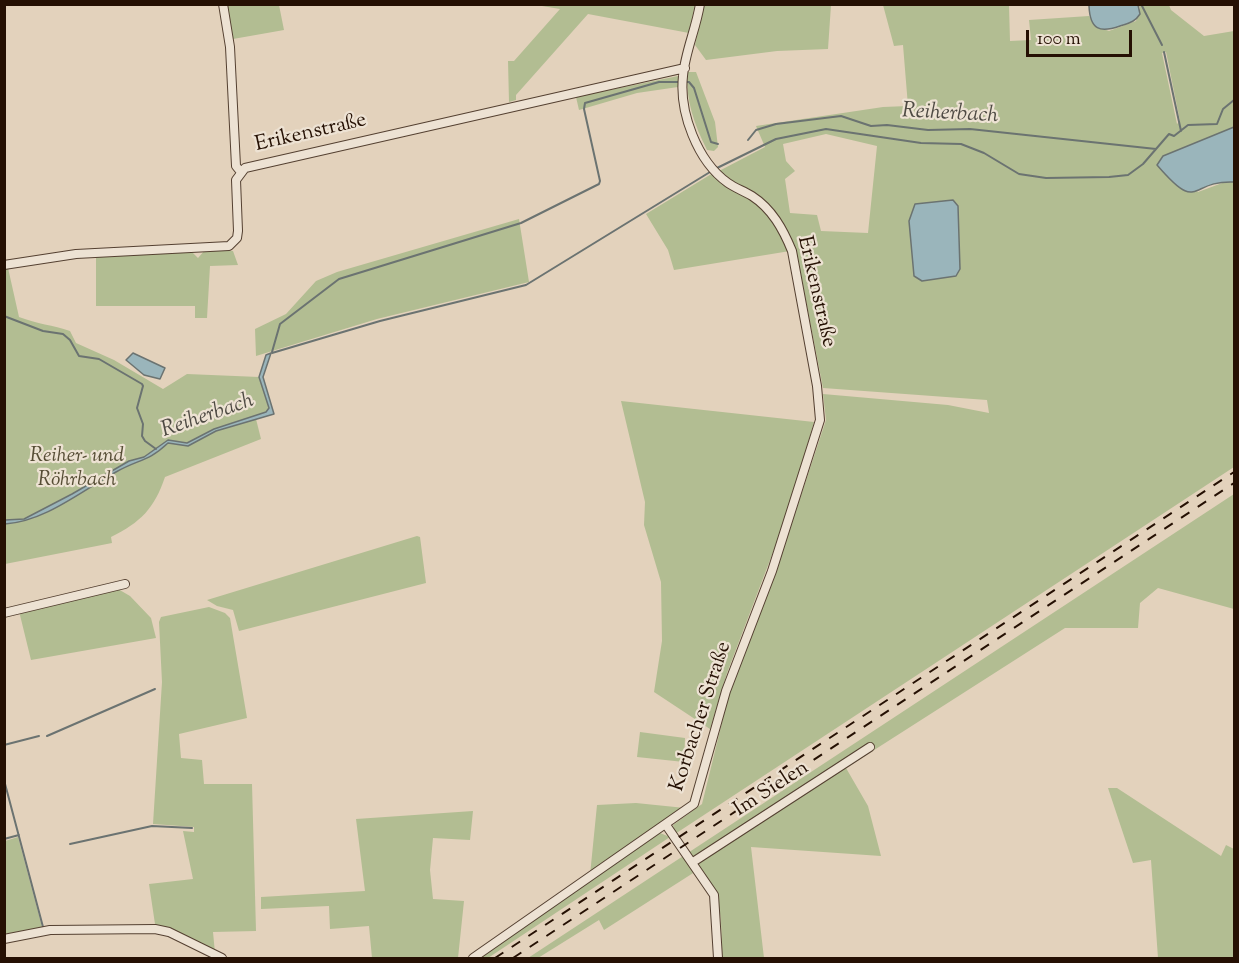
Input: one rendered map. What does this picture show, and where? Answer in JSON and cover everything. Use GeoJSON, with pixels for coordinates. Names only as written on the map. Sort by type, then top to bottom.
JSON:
{"type":"FeatureCollection","features":[{"type":"Feature","properties":{"kind":"street"},"geometry":{"type":"LineString","coordinates":[[223,4],[230,47],[236,166],[240,171]]}},
{"type":"Feature","properties":{"kind":"street","name":"Erikenstraße"},"geometry":{"type":"LineString","coordinates":[[700,4],[684,72],[683,88],[692,130],[700,150],[715,170],[725,181],[760,202],[784,232],[792,251],[817,386],[820,420]]}},
{"type":"Feature","properties":{"kind":"street","name":"Erikenstraße"},"geometry":{"type":"LineString","coordinates":[[6,264],[76,254],[229,246],[237,238],[238,231],[236,180],[240,171],[245,168],[684,72]]}},
{"type":"Feature","properties":{"kind":"street","name":"Korbacher Straße"},"geometry":{"type":"LineString","coordinates":[[473,958],[686,811],[697,798],[721,706],[772,571],[820,420]]}},
{"type":"Feature","properties":{"kind":"street"},"geometry":{"type":"LineString","coordinates":[[4,613],[124,584]]}},
{"type":"Feature","properties":{"kind":"street","name":"Im Sielen"},"geometry":{"type":"LineString","coordinates":[[693,862],[870,747]]}},
{"type":"Feature","properties":{"kind":"street"},"geometry":{"type":"LineString","coordinates":[[666,825],[714,895],[718,958]]}},
{"type":"Feature","properties":{"kind":"street"},"geometry":{"type":"LineString","coordinates":[[4,939],[50,930],[155,929],[169,932],[222,958]]}},
{"type":"Feature","properties":{"kind":"green space"},"geometry":{"type":"Polygon","coordinates":[[[1138,4],[1169,5],[1171,10],[1204,36],[1234,31],[1234,127],[1163,156],[1198,192],[1225,182],[1234,182],[1234,467],[675,834],[673,825],[702,804],[729,694],[776,571],[826,420],[823,394],[948,405],[989,413],[987,400],[823,388],[796,250],[674,270],[668,250],[646,214],[713,173],[726,179],[719,171],[765,147],[756,126],[883,107],[908,106],[903,45],[894,46],[883,5],[1009,5],[1010,41],[1031,40],[1029,20],[1089,16],[1095,26],[1109,31],[1136,21],[1140,8],[1138,4]],[[1166,52],[1162,53],[1177,124],[1180,121],[1166,52]],[[826,134],[783,144],[786,161],[795,171],[785,179],[790,213],[817,215],[821,231],[868,233],[877,146],[826,134]]]}},
{"type":"Feature","properties":{"kind":"green space"},"geometry":{"type":"Polygon","coordinates":[[[227,5],[279,5],[284,30],[233,39],[227,5]]]}},
{"type":"Feature","properties":{"kind":"green space"},"geometry":{"type":"Polygon","coordinates":[[[536,5],[695,5],[689,33],[588,14],[516,95],[516,100],[509,102],[508,61],[514,61],[560,9],[536,5]]]}},
{"type":"Feature","properties":{"kind":"green space"},"geometry":{"type":"Polygon","coordinates":[[[704,5],[831,5],[828,49],[777,51],[706,60],[695,45],[704,5]]]}},
{"type":"Feature","properties":{"kind":"green space"},"geometry":{"type":"Polygon","coordinates":[[[687,72],[696,72],[715,122],[718,147],[714,151],[707,150],[698,131],[689,103],[687,72]]]}},
{"type":"Feature","properties":{"kind":"green space"},"geometry":{"type":"Polygon","coordinates":[[[678,76],[678,87],[637,93],[579,110],[576,97],[678,76]]]}},
{"type":"Feature","properties":{"kind":"green space"},"geometry":{"type":"Polygon","coordinates":[[[519,219],[529,282],[377,319],[256,356],[255,329],[286,314],[316,281],[337,272],[519,219]]]}},
{"type":"Feature","properties":{"kind":"green space","name":"Reiher- und Röhrbach"},"geometry":{"type":"Polygon","coordinates":[[[4,250],[19,317],[70,331],[76,343],[114,360],[163,389],[187,374],[259,377],[269,408],[266,412],[214,429],[187,443],[168,443],[188,446],[216,431],[256,419],[261,439],[165,477],[151,506],[131,526],[111,537],[112,543],[5,564],[4,250]]]}},
{"type":"Feature","properties":{"kind":"green space"},"geometry":{"type":"Polygon","coordinates":[[[205,250],[233,251],[238,265],[210,266],[207,318],[195,318],[195,306],[96,306],[96,255],[191,251],[198,258],[205,250]]]}},
{"type":"Feature","properties":{"kind":"green space"},"geometry":{"type":"Polygon","coordinates":[[[621,401],[814,422],[786,518],[727,673],[710,729],[654,692],[662,641],[661,582],[644,525],[645,502],[621,401]]]}},
{"type":"Feature","properties":{"kind":"green space"},"geometry":{"type":"Polygon","coordinates":[[[1234,494],[1234,609],[1158,588],[1140,603],[1138,628],[1065,628],[846,768],[868,806],[881,856],[751,847],[764,958],[722,958],[720,911],[714,891],[701,868],[604,930],[599,920],[538,958],[528,958],[1234,494]]]}},
{"type":"Feature","properties":{"kind":"green space"},"geometry":{"type":"Polygon","coordinates":[[[417,536],[420,537],[426,583],[239,631],[233,610],[217,606],[207,600],[417,536]]]}},
{"type":"Feature","properties":{"kind":"green space"},"geometry":{"type":"Polygon","coordinates":[[[118,589],[130,596],[151,618],[156,638],[31,660],[19,611],[118,589]]]}},
{"type":"Feature","properties":{"kind":"green space"},"geometry":{"type":"Polygon","coordinates":[[[209,607],[225,613],[230,618],[247,718],[179,734],[181,758],[202,760],[204,784],[252,784],[256,931],[213,932],[215,953],[170,928],[155,924],[149,884],[193,879],[183,831],[194,832],[194,827],[153,824],[162,682],[159,622],[161,617],[209,607]]]}},
{"type":"Feature","properties":{"kind":"green space"},"geometry":{"type":"Polygon","coordinates":[[[640,732],[685,738],[684,762],[637,757],[640,732]]]}},
{"type":"Feature","properties":{"kind":"green space"},"geometry":{"type":"Polygon","coordinates":[[[1108,788],[1117,788],[1221,856],[1226,845],[1234,849],[1234,958],[1158,958],[1151,860],[1133,863],[1108,788]]]}},
{"type":"Feature","properties":{"kind":"green space"},"geometry":{"type":"Polygon","coordinates":[[[636,803],[685,808],[638,838],[590,875],[597,805],[636,803]]]}},
{"type":"Feature","properties":{"kind":"green space"},"geometry":{"type":"Polygon","coordinates":[[[473,811],[470,840],[433,838],[430,870],[433,899],[464,901],[458,958],[372,958],[369,926],[330,929],[329,906],[261,909],[261,897],[365,891],[356,819],[473,811]]]}},
{"type":"Feature","properties":{"kind":"green space"},"geometry":{"type":"Polygon","coordinates":[[[660,833],[670,837],[488,958],[479,958],[660,833]]]}},
{"type":"Feature","properties":{"kind":"green space"},"geometry":{"type":"Polygon","coordinates":[[[18,837],[42,927],[5,934],[5,841],[18,837]]]}},
{"type":"Feature","properties":{"kind":"water"},"geometry":{"type":"Polygon","coordinates":[[[1092,4],[1138,5],[1140,14],[1129,23],[1107,29],[1097,28],[1091,20],[1089,6],[1092,4]]]}},
{"type":"Feature","properties":{"kind":"water"},"geometry":{"type":"Polygon","coordinates":[[[1234,127],[1234,182],[1219,183],[1188,192],[1171,180],[1157,165],[1163,156],[1234,127]]]}},
{"type":"Feature","properties":{"kind":"water"},"geometry":{"type":"Polygon","coordinates":[[[953,200],[958,206],[960,269],[956,276],[922,281],[914,276],[909,221],[915,204],[953,200]]]}},
{"type":"Feature","properties":{"kind":"water"},"geometry":{"type":"Polygon","coordinates":[[[133,353],[165,368],[160,379],[144,375],[126,360],[133,353]]]}},
{"type":"Feature","properties":{"kind":"water"},"geometry":{"type":"Polygon","coordinates":[[[271,353],[263,377],[274,414],[216,431],[188,446],[168,443],[149,457],[116,472],[49,511],[20,522],[5,524],[5,520],[24,519],[129,461],[144,457],[168,440],[187,443],[214,429],[266,412],[269,408],[259,377],[266,355],[271,353]]]}},
{"type":"Feature","properties":{"kind":"waterway"},"geometry":{"type":"LineString","coordinates":[[1141,4],[1162,45]]}},
{"type":"Feature","properties":{"kind":"waterway"},"geometry":{"type":"LineString","coordinates":[[1164,52],[1181,131]]}},
{"type":"Feature","properties":{"kind":"waterway"},"geometry":{"type":"LineString","coordinates":[[272,352],[280,324],[339,279],[521,223],[599,184],[584,109],[585,103],[659,82],[679,82]]}},
{"type":"Feature","properties":{"kind":"waterway"},"geometry":{"type":"LineString","coordinates":[[685,82],[689,82],[694,88],[711,142],[718,144]]}},
{"type":"Feature","properties":{"kind":"waterway"},"geometry":{"type":"LineString","coordinates":[[715,169],[776,139],[826,129],[921,143],[961,144],[984,153],[1019,174],[1046,178],[1128,175],[1143,164],[1169,134],[1174,136],[1188,125],[1217,124],[1223,109],[1234,100]]}},
{"type":"Feature","properties":{"kind":"waterway","name":"Reiherbach"},"geometry":{"type":"LineString","coordinates":[[748,140],[756,130],[776,124],[841,116],[871,126],[887,125],[928,130],[970,129],[1156,149]]}},
{"type":"Feature","properties":{"kind":"waterway"},"geometry":{"type":"LineString","coordinates":[[272,353],[380,321],[526,285],[710,172]]}},
{"type":"Feature","properties":{"kind":"waterway"},"geometry":{"type":"LineString","coordinates":[[4,316],[43,331],[63,334],[70,340],[79,356],[99,359],[142,384],[137,408],[143,424],[142,436],[156,449]]}},
{"type":"Feature","properties":{"kind":"waterway"},"geometry":{"type":"LineString","coordinates":[[47,736],[155,689]]}},
{"type":"Feature","properties":{"kind":"waterway"},"geometry":{"type":"LineString","coordinates":[[4,745],[39,736]]}},
{"type":"Feature","properties":{"kind":"waterway"},"geometry":{"type":"LineString","coordinates":[[4,780],[43,927]]}},
{"type":"Feature","properties":{"kind":"waterway"},"geometry":{"type":"LineString","coordinates":[[70,844],[152,826],[192,828]]}},
{"type":"Feature","properties":{"kind":"waterway"},"geometry":{"type":"LineString","coordinates":[[4,839],[19,835]]}},
{"type":"Feature","properties":{"kind":"railway"},"geometry":{"type":"LineString","coordinates":[[495,958],[1234,472]]}},
{"type":"Feature","properties":{"kind":"railway"},"geometry":{"type":"LineString","coordinates":[[513,958],[1234,483]]}}]}
